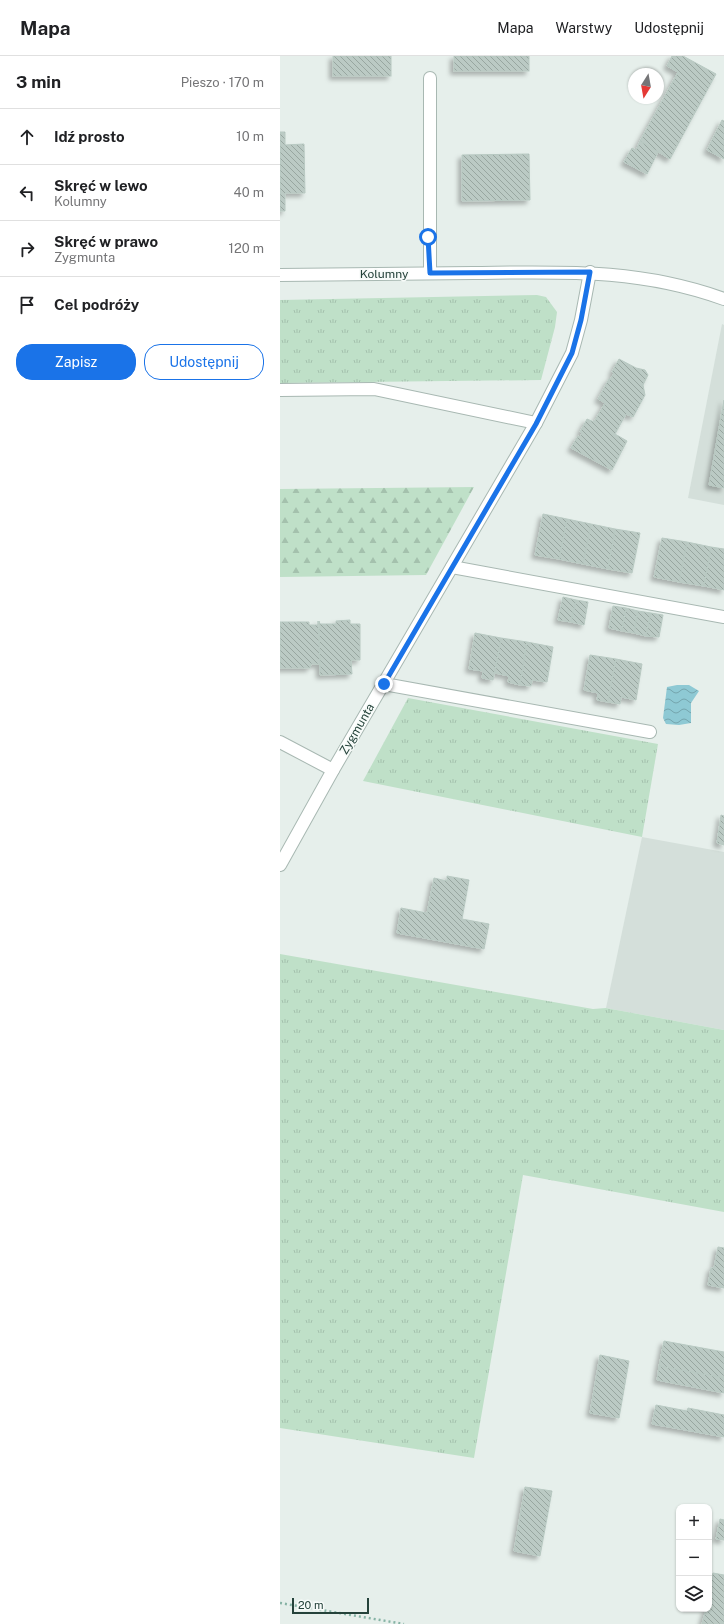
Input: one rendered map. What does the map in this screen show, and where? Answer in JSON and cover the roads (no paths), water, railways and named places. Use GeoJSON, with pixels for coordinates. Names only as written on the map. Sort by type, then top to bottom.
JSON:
{"type":"FeatureCollection","features":[{"type":"Feature","properties":{"kind":"street"},"geometry":{"type":"LineString","coordinates":[[430,78],[430,273]]}},
{"type":"Feature","properties":{"kind":"street","name":"Kolumny"},"geometry":{"type":"LineString","coordinates":[[280,275],[590,272],[652,279],[688,287],[724,299]]}},
{"type":"Feature","properties":{"kind":"street","name":"Zygmunta"},"geometry":{"type":"LineString","coordinates":[[280,865],[333,770],[536,424],[572,353],[584,307],[590,272]]}},
{"type":"Feature","properties":{"kind":"street"},"geometry":{"type":"LineString","coordinates":[[280,390],[374,388],[536,424]]}},
{"type":"Feature","properties":{"kind":"street"},"geometry":{"type":"LineString","coordinates":[[452,567],[724,616]]}},
{"type":"Feature","properties":{"kind":"street"},"geometry":{"type":"LineString","coordinates":[[384,684],[650,732]]}},
{"type":"Feature","properties":{"kind":"street"},"geometry":{"type":"LineString","coordinates":[[280,742],[333,770]]}},
{"type":"Feature","properties":{"kind":"water"},"geometry":{"type":"Polygon","coordinates":[[[689,685],[699,691],[691,703],[691,723],[679,725],[666,724],[663,718],[667,687],[689,685]]]}}]}
